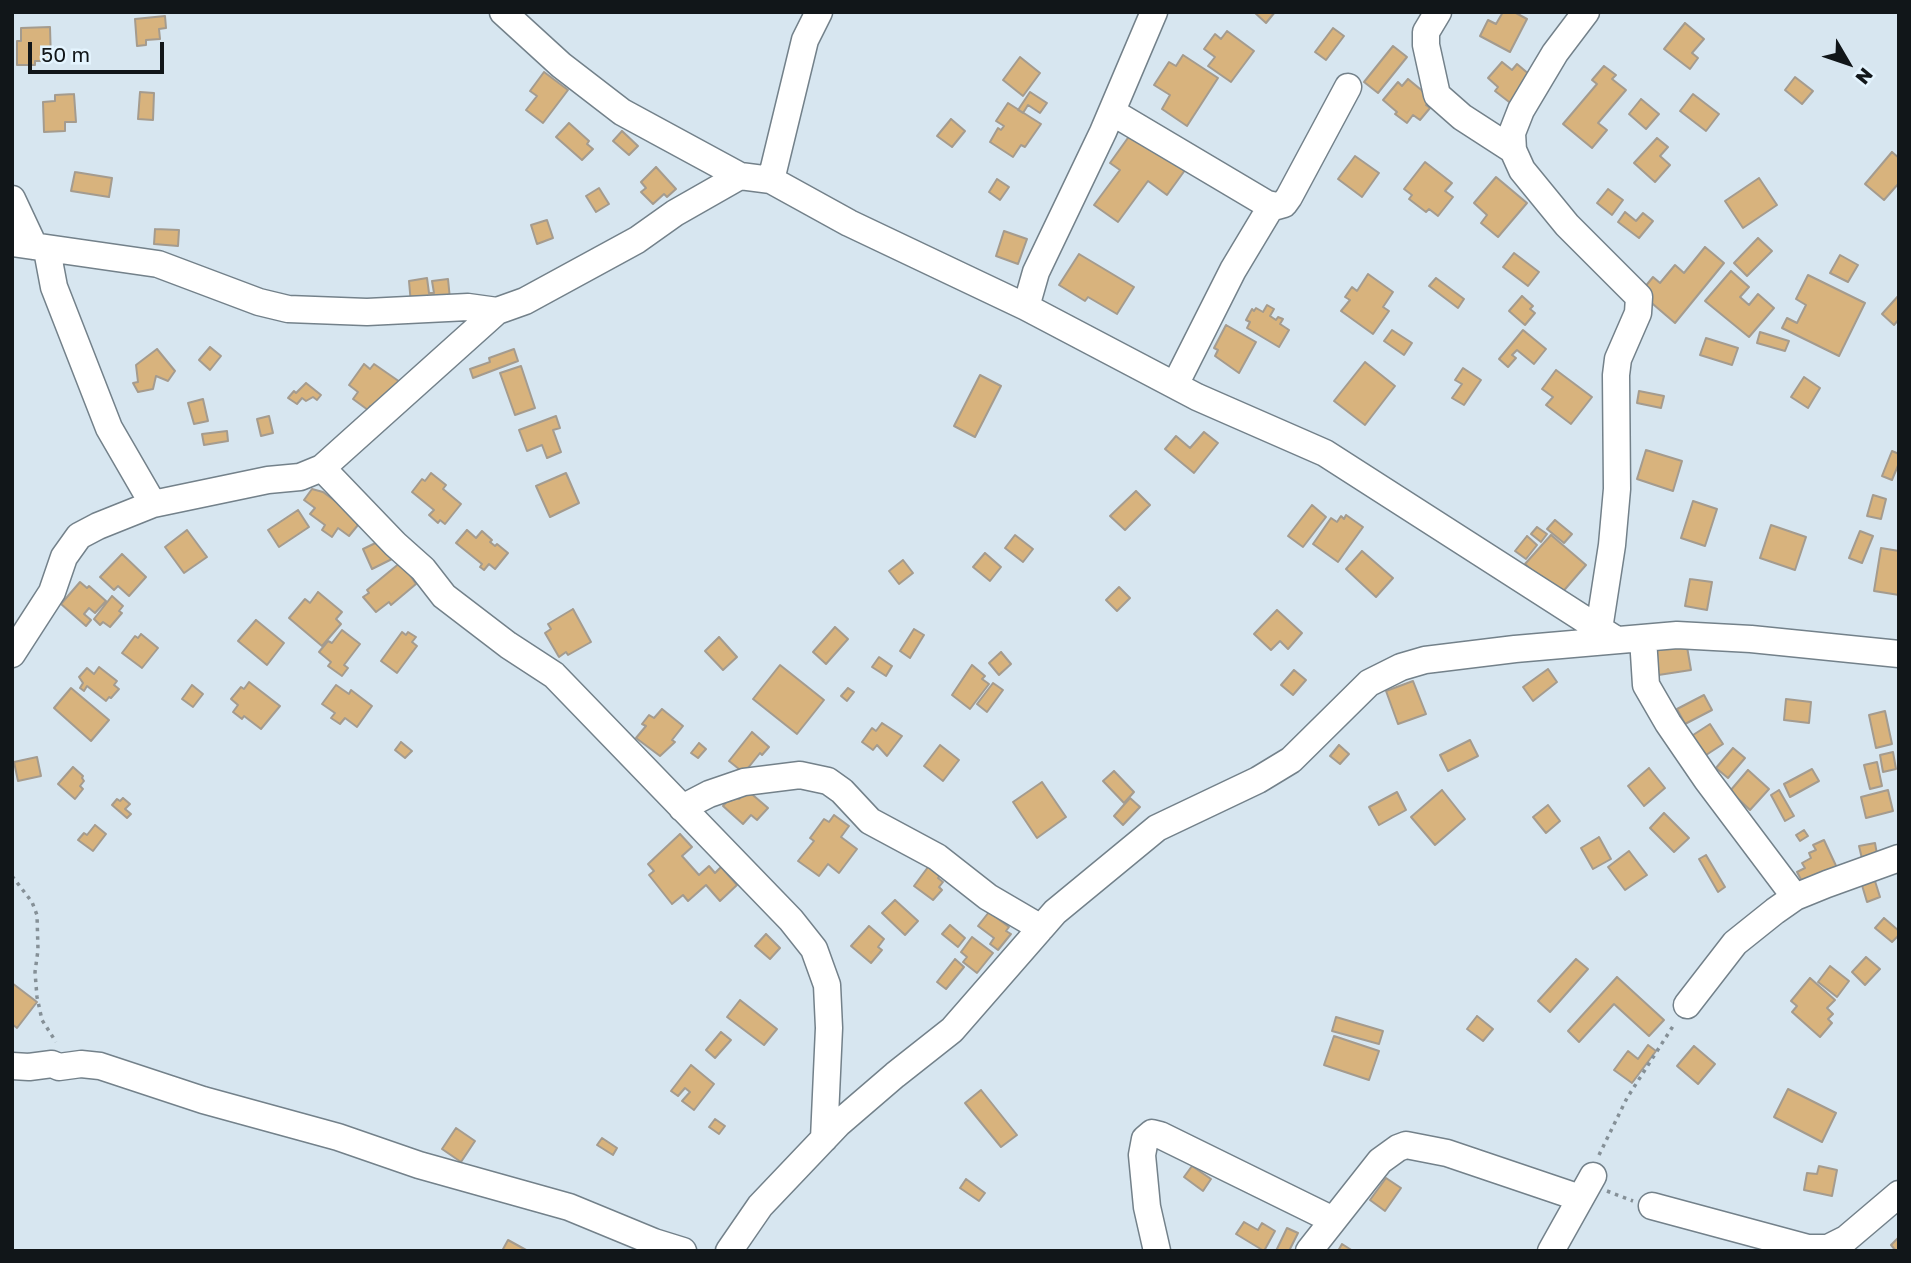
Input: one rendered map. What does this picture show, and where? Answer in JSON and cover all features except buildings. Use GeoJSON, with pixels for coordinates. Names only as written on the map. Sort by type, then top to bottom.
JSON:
{"type":"FeatureCollection","features":[{"type":"Feature","properties":{"kind":"street"},"geometry":{"type":"LineString","coordinates":[[503,12],[561,65],[614,106],[740,176],[771,180],[849,223],[1026,307],[1175,385],[1325,453],[1607,634]]}},
{"type":"Feature","properties":{"kind":"street"},"geometry":{"type":"LineString","coordinates":[[771,180],[805,40],[819,12]]}},
{"type":"Feature","properties":{"kind":"street"},"geometry":{"type":"LineString","coordinates":[[1026,307],[1036,272],[1070,205],[1154,12]]}},
{"type":"Feature","properties":{"kind":"street"},"geometry":{"type":"LineString","coordinates":[[1438,12],[1426,32],[1426,45],[1437,95],[1462,117],[1513,150]]}},
{"type":"Feature","properties":{"kind":"street"},"geometry":{"type":"LineString","coordinates":[[1586,12],[1555,52],[1521,110],[1512,133],[1513,150],[1522,170],[1567,225],[1639,297],[1638,313],[1618,359],[1616,375],[1617,489],[1607,634]]}},
{"type":"Feature","properties":{"kind":"street"},"geometry":{"type":"LineString","coordinates":[[1112,111],[1267,204],[1284,204],[1348,87]]}},
{"type":"Feature","properties":{"kind":"street"},"geometry":{"type":"LineString","coordinates":[[12,654],[52,592],[64,557],[79,536],[153,504],[268,480],[300,477],[322,468],[496,311],[525,301],[637,240],[675,213],[740,176]]}},
{"type":"Feature","properties":{"kind":"street"},"geometry":{"type":"LineString","coordinates":[[12,199],[31,246],[54,287],[109,428],[153,504]]}},
{"type":"Feature","properties":{"kind":"street"},"geometry":{"type":"LineString","coordinates":[[1175,385],[1233,270],[1272,205]]}},
{"type":"Feature","properties":{"kind":"street"},"geometry":{"type":"LineString","coordinates":[[31,246],[158,264],[259,302],[288,309],[367,312],[468,307],[496,311]]}},
{"type":"Feature","properties":{"kind":"street"},"geometry":{"type":"LineString","coordinates":[[322,468],[395,544],[423,569],[444,596],[508,645],[554,675],[791,920],[814,948],[827,985],[829,1028],[824,1139]]}},
{"type":"Feature","properties":{"kind":"street"},"geometry":{"type":"LineString","coordinates":[[729,1251],[760,1206],[824,1139],[895,1074],[953,1030],[1055,912],[1157,828],[1258,780],[1291,760],[1369,683],[1401,667],[1425,660],[1607,634],[1643,638],[1677,635],[1751,639],[1899,654]]}},
{"type":"Feature","properties":{"kind":"street"},"geometry":{"type":"LineString","coordinates":[[1643,638],[1646,685],[1657,704],[1707,780],[1796,897]]}},
{"type":"Feature","properties":{"kind":"street"},"geometry":{"type":"LineString","coordinates":[[682,808],[709,794],[744,782],[800,775],[828,781],[842,791],[870,821],[937,857],[988,897],[1041,928]]}},
{"type":"Feature","properties":{"kind":"street"},"geometry":{"type":"LineString","coordinates":[[1687,1004],[1735,943],[1796,897],[1899,858]]}},
{"type":"Feature","properties":{"kind":"street"},"geometry":{"type":"LineString","coordinates":[[12,1066],[100,1066],[203,1100],[338,1137],[419,1165],[569,1207],[683,1251]]}},
{"type":"Feature","properties":{"kind":"street"},"geometry":{"type":"LineString","coordinates":[[1157,1251],[1147,1207],[1142,1155],[1145,1139],[1152,1133],[1333,1220]]}},
{"type":"Feature","properties":{"kind":"street"},"geometry":{"type":"LineString","coordinates":[[1309,1251],[1380,1161],[1406,1145],[1587,1187],[1551,1251]]}},
{"type":"Feature","properties":{"kind":"street"},"geometry":{"type":"LineString","coordinates":[[1651,1206],[1807,1249],[1828,1248],[1846,1239],[1899,1194]]}},
{"type":"Feature","properties":{"kind":"path"},"geometry":{"type":"LineString","coordinates":[[12,876],[33,902],[37,915],[38,950],[35,972],[42,1020],[60,1048],[81,1064]]}},
{"type":"Feature","properties":{"kind":"path"},"geometry":{"type":"LineString","coordinates":[[1587,1187],[1598,1157],[1627,1098],[1687,1004]]}},
{"type":"Feature","properties":{"kind":"path"},"geometry":{"type":"LineString","coordinates":[[1587,1187],[1597,1183],[1612,1193],[1651,1206]]}}]}
